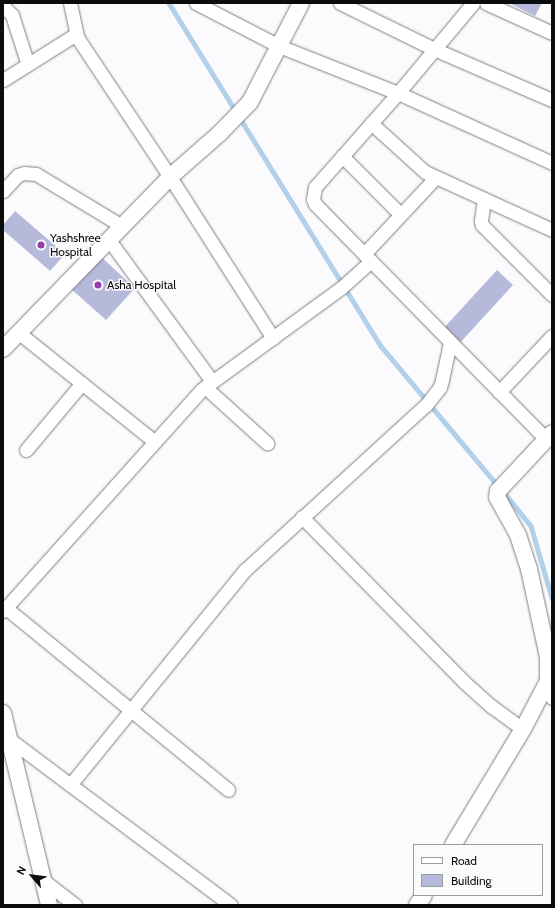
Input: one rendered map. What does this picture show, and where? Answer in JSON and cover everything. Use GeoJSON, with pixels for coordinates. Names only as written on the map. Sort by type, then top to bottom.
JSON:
{"type":"FeatureCollection","features":[{"type":"Feature","properties":{"kind":"street"},"geometry":{"type":"LineString","coordinates":[[70,3],[76,34],[273,338]]}},
{"type":"Feature","properties":{"kind":"street"},"geometry":{"type":"LineString","coordinates":[[196,3],[279,46],[398,93],[552,163]]}},
{"type":"Feature","properties":{"kind":"street"},"geometry":{"type":"LineString","coordinates":[[3,349],[170,177],[220,132],[250,102],[301,3]]}},
{"type":"Feature","properties":{"kind":"street"},"geometry":{"type":"LineString","coordinates":[[340,3],[434,49],[552,100]]}},
{"type":"Feature","properties":{"kind":"street"},"geometry":{"type":"LineString","coordinates":[[454,844],[523,729],[549,693],[548,681],[550,654],[527,563],[518,535],[497,497],[498,491],[513,477],[549,436],[499,392],[315,204],[313,199],[315,187],[398,93],[473,3]]}},
{"type":"Feature","properties":{"kind":"street"},"geometry":{"type":"LineString","coordinates":[[486,3],[552,33]]}},
{"type":"Feature","properties":{"kind":"street"},"geometry":{"type":"LineString","coordinates":[[3,6],[12,15],[28,65]]}},
{"type":"Feature","properties":{"kind":"street"},"geometry":{"type":"LineString","coordinates":[[3,80],[76,34]]}},
{"type":"Feature","properties":{"kind":"street"},"geometry":{"type":"LineString","coordinates":[[372,122],[417,165],[436,178],[552,230]]}},
{"type":"Feature","properties":{"kind":"street"},"geometry":{"type":"LineString","coordinates":[[342,156],[401,215]]}},
{"type":"Feature","properties":{"kind":"street"},"geometry":{"type":"LineString","coordinates":[[3,191],[18,175],[24,172],[36,174],[122,226]]}},
{"type":"Feature","properties":{"kind":"street"},"geometry":{"type":"LineString","coordinates":[[228,790],[132,710],[5,610],[155,442],[209,384],[342,288],[357,275],[368,257],[401,215],[436,178]]}},
{"type":"Feature","properties":{"kind":"street"},"geometry":{"type":"LineString","coordinates":[[484,199],[481,221],[482,225],[552,295]]}},
{"type":"Feature","properties":{"kind":"street"},"geometry":{"type":"LineString","coordinates":[[109,240],[209,384],[267,443]]}},
{"type":"Feature","properties":{"kind":"street"},"geometry":{"type":"LineString","coordinates":[[19,333],[155,442]]}},
{"type":"Feature","properties":{"kind":"street"},"geometry":{"type":"LineString","coordinates":[[499,392],[552,336]]}},
{"type":"Feature","properties":{"kind":"street"},"geometry":{"type":"LineString","coordinates":[[70,785],[245,570],[426,405],[440,387],[450,342]]}},
{"type":"Feature","properties":{"kind":"street"},"geometry":{"type":"LineString","coordinates":[[26,450],[82,383]]}},
{"type":"Feature","properties":{"kind":"street"},"geometry":{"type":"LineString","coordinates":[[302,517],[463,681],[491,706],[523,729]]}},
{"type":"Feature","properties":{"kind":"street"},"geometry":{"type":"LineString","coordinates":[[3,713],[49,905]]}},
{"type":"Feature","properties":{"kind":"street"},"geometry":{"type":"LineString","coordinates":[[9,740],[231,905]]}},
{"type":"Feature","properties":{"kind":"street"},"geometry":{"type":"LineString","coordinates":[[43,880],[75,905]]}},
{"type":"Feature","properties":{"kind":"street"},"geometry":{"type":"LineString","coordinates":[[418,905],[423,896]]}},
{"type":"Feature","properties":{"kind":"street"},"geometry":{"type":"LineString","coordinates":[[425,896],[430,905]]}},
{"type":"Feature","properties":{"kind":"building"},"geometry":{"type":"Polygon","coordinates":[[[509,3],[542,3],[535,16],[509,3]]]}},
{"type":"Feature","properties":{"kind":"building"},"geometry":{"type":"Polygon","coordinates":[[[15,211],[65,254],[50,271],[3,230],[3,225],[15,211]]]}},
{"type":"Feature","properties":{"kind":"building"},"geometry":{"type":"Polygon","coordinates":[[[99,255],[135,288],[106,320],[70,288],[99,255]]]}},
{"type":"Feature","properties":{"kind":"building"},"geometry":{"type":"Polygon","coordinates":[[[497,270],[513,285],[458,345],[442,330],[497,270]]]}},
{"type":"Feature","properties":{"kind":"waterway"},"geometry":{"type":"LineString","coordinates":[[169,3],[381,346],[498,486]]}},
{"type":"Feature","properties":{"kind":"waterway"},"geometry":{"type":"LineString","coordinates":[[503,491],[531,526],[552,598]]}},
{"type":"Feature","properties":{"kind":"place","name":"Yashshree Hospital"},"geometry":{"type":"Point","coordinates":[41,245]}},
{"type":"Feature","properties":{"kind":"place","name":"Asha Hospital"},"geometry":{"type":"Point","coordinates":[98,285]}}]}
